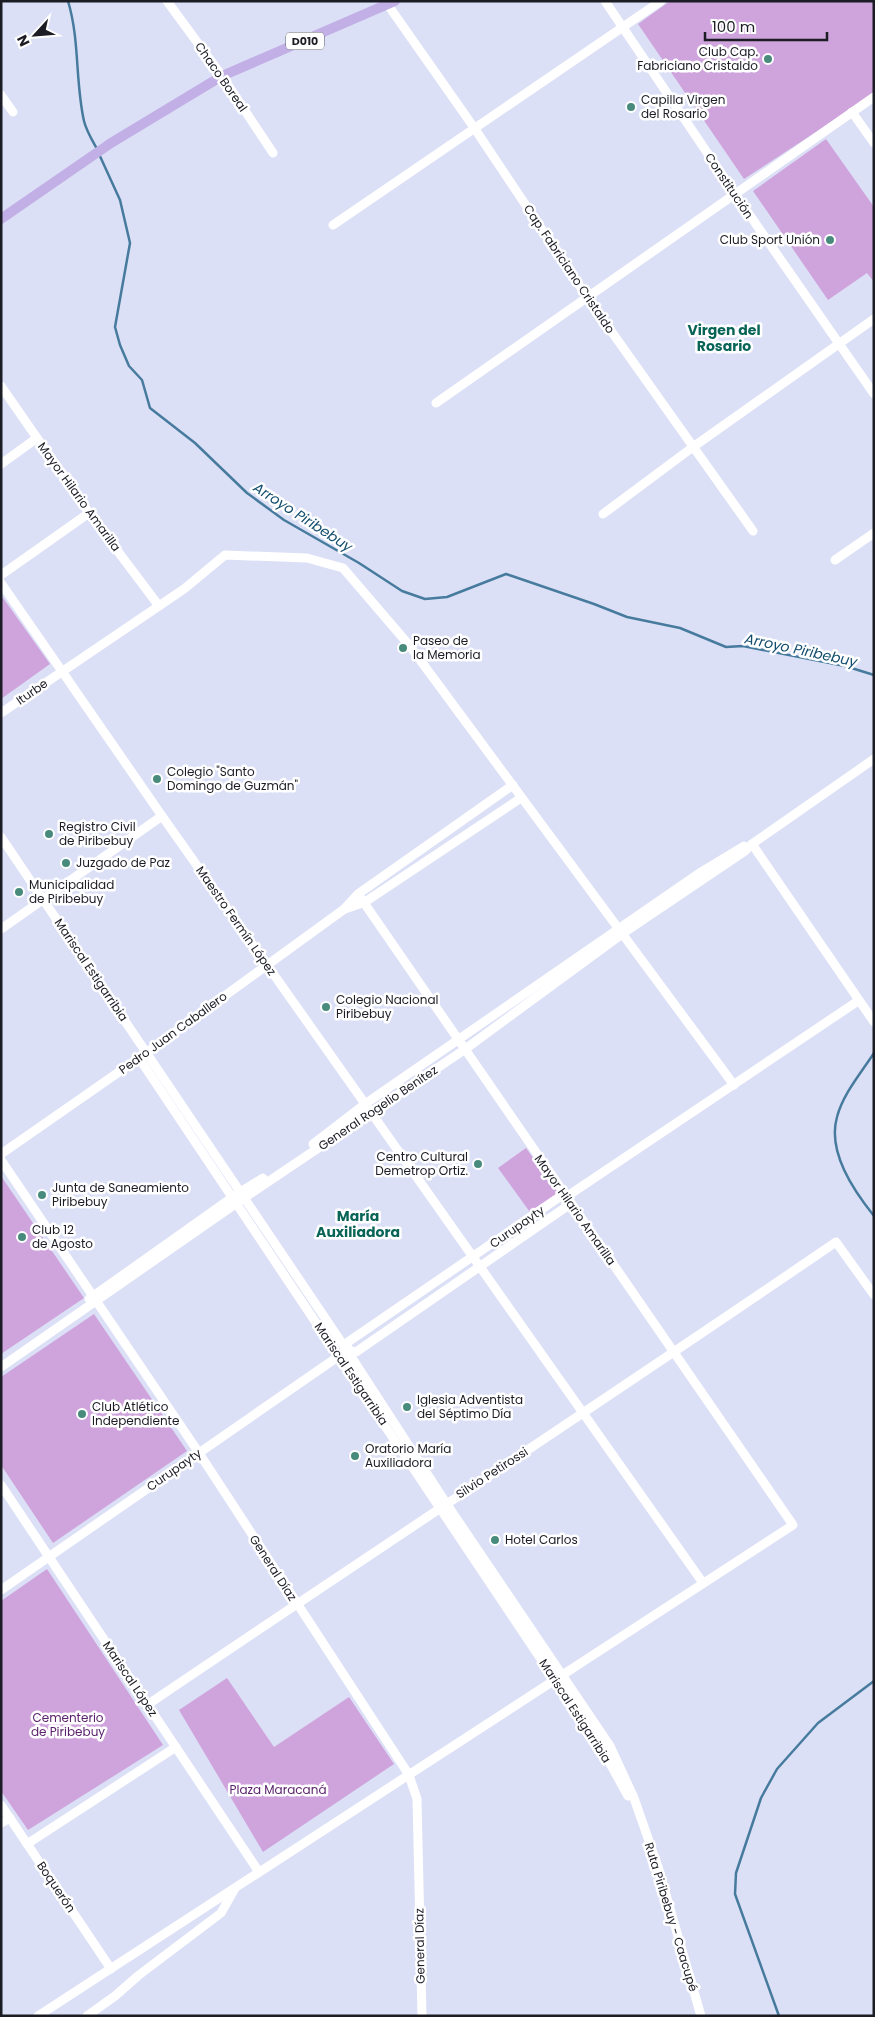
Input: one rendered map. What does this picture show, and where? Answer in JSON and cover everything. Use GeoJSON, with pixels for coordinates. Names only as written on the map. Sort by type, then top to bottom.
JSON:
{"type":"FeatureCollection","features":[{"type":"Feature","properties":{"kind":"main road","name":"D010"},"geometry":{"type":"LineString","coordinates":[[1,219],[111,143],[222,76],[389,3]]}},
{"type":"Feature","properties":{"kind":"street","name":"Chaco Boreal"},"geometry":{"type":"LineString","coordinates":[[167,1],[222,76],[273,153]]}},
{"type":"Feature","properties":{"kind":"street","name":"Constitución"},"geometry":{"type":"LineString","coordinates":[[604,1],[874,394]]}},
{"type":"Feature","properties":{"kind":"street"},"geometry":{"type":"LineString","coordinates":[[333,225],[661,1]]}},
{"type":"Feature","properties":{"kind":"street","name":"Cap. Fabriciano Cristaldo"},"geometry":{"type":"LineString","coordinates":[[389,3],[587,297],[753,531]]}},
{"type":"Feature","properties":{"kind":"street"},"geometry":{"type":"LineString","coordinates":[[1,95],[13,112]]}},
{"type":"Feature","properties":{"kind":"street"},"geometry":{"type":"LineString","coordinates":[[436,403],[874,97]]}},
{"type":"Feature","properties":{"kind":"street"},"geometry":{"type":"LineString","coordinates":[[852,112],[874,143]]}},
{"type":"Feature","properties":{"kind":"street"},"geometry":{"type":"LineString","coordinates":[[603,514],[874,319]]}},
{"type":"Feature","properties":{"kind":"street","name":"Mayor Hilario Amarilla"},"geometry":{"type":"LineString","coordinates":[[1,386],[89,513],[159,606]]}},
{"type":"Feature","properties":{"kind":"street"},"geometry":{"type":"LineString","coordinates":[[1,464],[37,438]]}},
{"type":"Feature","properties":{"kind":"street"},"geometry":{"type":"LineString","coordinates":[[1,575],[89,513]]}},
{"type":"Feature","properties":{"kind":"street"},"geometry":{"type":"LineString","coordinates":[[835,560],[874,534]]}},
{"type":"Feature","properties":{"kind":"street","name":"Iturbe"},"geometry":{"type":"LineString","coordinates":[[1,713],[184,589],[225,555],[307,558],[343,568],[409,645],[734,1086]]}},
{"type":"Feature","properties":{"kind":"street","name":"Maestro Fermín López"},"geometry":{"type":"LineString","coordinates":[[1,583],[162,816],[703,1583]]}},
{"type":"Feature","properties":{"kind":"street","name":"General Rogelio Benítez"},"geometry":{"type":"LineString","coordinates":[[1,1367],[94,1299],[367,1108],[458,1041],[745,851],[752,844],[874,759]]}},
{"type":"Feature","properties":{"kind":"street"},"geometry":{"type":"LineString","coordinates":[[342,910],[358,894],[512,786]]}},
{"type":"Feature","properties":{"kind":"street"},"geometry":{"type":"LineString","coordinates":[[342,910],[365,902],[521,798]]}},
{"type":"Feature","properties":{"kind":"street"},"geometry":{"type":"LineString","coordinates":[[1,929],[162,816]]}},
{"type":"Feature","properties":{"kind":"street","name":"Mariscal Estigarribia"},"geometry":{"type":"LineString","coordinates":[[1,837],[44,900],[234,1201],[343,1353]]}},
{"type":"Feature","properties":{"kind":"street"},"geometry":{"type":"LineString","coordinates":[[752,844],[874,1022]]}},
{"type":"Feature","properties":{"kind":"street","name":"Mayor Hilario Amarilla"},"geometry":{"type":"LineString","coordinates":[[358,894],[793,1525],[703,1583]]}},
{"type":"Feature","properties":{"kind":"street","name":"Pedro Juan Caballero"},"geometry":{"type":"LineString","coordinates":[[1,1154],[143,1056],[342,910]]}},
{"type":"Feature","properties":{"kind":"street","name":"General Rogelio Benítez"},"geometry":{"type":"LineString","coordinates":[[367,1108],[464,1050],[621,932]]}},
{"type":"Feature","properties":{"kind":"street"},"geometry":{"type":"LineString","coordinates":[[566,1197],[858,1001]]}},
{"type":"Feature","properties":{"kind":"street"},"geometry":{"type":"LineString","coordinates":[[143,1056],[242,1195],[343,1353]]}},
{"type":"Feature","properties":{"kind":"street","name":"General Díaz"},"geometry":{"type":"LineString","coordinates":[[1,1160],[199,1453],[409,1775],[417,1798],[422,2016]]}},
{"type":"Feature","properties":{"kind":"street","name":"Curupayty"},"geometry":{"type":"LineString","coordinates":[[1,1590],[343,1353],[356,1352],[566,1207],[566,1197],[558,1198],[348,1342],[343,1353]]}},
{"type":"Feature","properties":{"kind":"street","name":"Silvio Petirossi"},"geometry":{"type":"LineString","coordinates":[[147,1705],[443,1505],[674,1353],[836,1242],[874,1295]]}},
{"type":"Feature","properties":{"kind":"street","name":"General Rogelio Benítez"},"geometry":{"type":"LineString","coordinates":[[1,1360],[94,1299]]}},
{"type":"Feature","properties":{"kind":"street","name":"Ruta Piribebuy - Caacupé"},"geometry":{"type":"LineString","coordinates":[[343,1353],[558,1677],[610,1746],[626,1778],[658,1867],[701,2016]]}},
{"type":"Feature","properties":{"kind":"street","name":"Mariscal López"},"geometry":{"type":"LineString","coordinates":[[1,1485],[259,1872]]}},
{"type":"Feature","properties":{"kind":"street"},"geometry":{"type":"LineString","coordinates":[[38,2016],[703,1583]]}},
{"type":"Feature","properties":{"kind":"street"},"geometry":{"type":"LineString","coordinates":[[27,1844],[176,1747]]}},
{"type":"Feature","properties":{"kind":"street","name":"Boquerón"},"geometry":{"type":"LineString","coordinates":[[1,1805],[111,1968]]}},
{"type":"Feature","properties":{"kind":"street"},"geometry":{"type":"LineString","coordinates":[[1,1823],[10,1818]]}},
{"type":"Feature","properties":{"kind":"street"},"geometry":{"type":"LineString","coordinates":[[88,2016],[220,1913],[236,1888]]}},
{"type":"Feature","properties":{"kind":"green space","name":"Club Cap. Fabriciano Cristaldo"},"geometry":{"type":"Polygon","coordinates":[[[670,1],[874,1],[874,94],[744,179],[638,24],[670,1]]]}},
{"type":"Feature","properties":{"kind":"green space","name":"Club Sport Unión"},"geometry":{"type":"Polygon","coordinates":[[[826,139],[874,207],[874,282],[867,273],[828,300],[753,191],[826,139]]]}},
{"type":"Feature","properties":{"kind":"green space"},"geometry":{"type":"Polygon","coordinates":[[[1,595],[50,664],[1,699],[1,595]]]}},
{"type":"Feature","properties":{"kind":"green space"},"geometry":{"type":"Polygon","coordinates":[[[526,1148],[560,1195],[532,1215],[498,1168],[526,1148]]]}},
{"type":"Feature","properties":{"kind":"green space","name":"Club 12 de Agosto"},"geometry":{"type":"Polygon","coordinates":[[[1,1176],[84,1298],[1,1354],[1,1176]]]}},
{"type":"Feature","properties":{"kind":"green space","name":"Club Atlético Independiente"},"geometry":{"type":"Polygon","coordinates":[[[94,1314],[187,1451],[53,1543],[1,1465],[1,1377],[94,1314]]]}},
{"type":"Feature","properties":{"kind":"green space","name":"Cementerio de Piribebuy"},"geometry":{"type":"Polygon","coordinates":[[[47,1569],[163,1745],[28,1830],[1,1791],[1,1601],[47,1569]]]}},
{"type":"Feature","properties":{"kind":"green space","name":"Plaza Maracaná"},"geometry":{"type":"Polygon","coordinates":[[[227,1678],[274,1747],[349,1697],[394,1764],[263,1852],[179,1710],[227,1678]]]}},
{"type":"Feature","properties":{"kind":"waterway","name":"Arroyo Piribebuy"},"geometry":{"type":"LineString","coordinates":[[68,1],[76,46],[81,106],[84,121],[97,149]]}},
{"type":"Feature","properties":{"kind":"waterway","name":"Arroyo Piribebuy"},"geometry":{"type":"LineString","coordinates":[[99,154],[120,200],[130,243],[115,327],[129,366],[142,380],[150,408],[195,443],[247,493],[284,520],[359,563],[402,591],[425,599],[447,597],[506,574],[627,617],[680,628],[726,647],[743,646],[845,666],[874,675]]}},
{"type":"Feature","properties":{"kind":"waterway","name":"Arroyo Piribebuy"},"geometry":{"type":"LineString","coordinates":[[874,1053],[843,1100],[835,1130],[836,1144],[844,1170],[858,1195],[874,1216]]}},
{"type":"Feature","properties":{"kind":"waterway","name":"Arroyo Piribebuy"},"geometry":{"type":"LineString","coordinates":[[779,2016],[735,1894],[736,1873],[761,1798],[777,1769],[818,1723],[874,1681]]}},
{"type":"Feature","properties":{"kind":"place","name":"Club Cap. Fabriciano Cristaldo"},"geometry":{"type":"Point","coordinates":[768,59]}},
{"type":"Feature","properties":{"kind":"place","name":"Capilla Virgen del Rosario"},"geometry":{"type":"Point","coordinates":[631,107]}},
{"type":"Feature","properties":{"kind":"place","name":"Club Sport Unión"},"geometry":{"type":"Point","coordinates":[830,240]}},
{"type":"Feature","properties":{"kind":"place","name":"Paseo de la Memoria"},"geometry":{"type":"Point","coordinates":[403,648]}},
{"type":"Feature","properties":{"kind":"place","name":"Colegio \"Santo Domingo de Guzmán\""},"geometry":{"type":"Point","coordinates":[157,779]}},
{"type":"Feature","properties":{"kind":"place","name":"Registro Civil de Piribebuy"},"geometry":{"type":"Point","coordinates":[49,834]}},
{"type":"Feature","properties":{"kind":"place","name":"Juzgado de Paz"},"geometry":{"type":"Point","coordinates":[66,863]}},
{"type":"Feature","properties":{"kind":"place","name":"Municipalidad de Piribebuy"},"geometry":{"type":"Point","coordinates":[19,892]}},
{"type":"Feature","properties":{"kind":"place","name":"Colegio Nacional Piribebuy"},"geometry":{"type":"Point","coordinates":[326,1007]}},
{"type":"Feature","properties":{"kind":"place","name":"Centro Cultural Demetrop Ortiz."},"geometry":{"type":"Point","coordinates":[478,1164]}},
{"type":"Feature","properties":{"kind":"place","name":"Junta de Saneamiento Piribebuy"},"geometry":{"type":"Point","coordinates":[42,1195]}},
{"type":"Feature","properties":{"kind":"place","name":"Club 12 de Agosto"},"geometry":{"type":"Point","coordinates":[22,1237]}},
{"type":"Feature","properties":{"kind":"place","name":"Iglesia Adventista del Séptimo Día"},"geometry":{"type":"Point","coordinates":[407,1407]}},
{"type":"Feature","properties":{"kind":"place","name":"Club Atlético Independiente"},"geometry":{"type":"Point","coordinates":[82,1414]}},
{"type":"Feature","properties":{"kind":"place","name":"Oratorio María Auxiliadora"},"geometry":{"type":"Point","coordinates":[355,1456]}},
{"type":"Feature","properties":{"kind":"place","name":"Hotel Carlos"},"geometry":{"type":"Point","coordinates":[495,1540]}},
{"type":"Feature","properties":{"kind":"district","name":"Virgen del Rosario"},"geometry":{"type":"Point","coordinates":[724,338]}},
{"type":"Feature","properties":{"kind":"district","name":"María Auxiliadora"},"geometry":{"type":"Point","coordinates":[358,1224]}}]}
